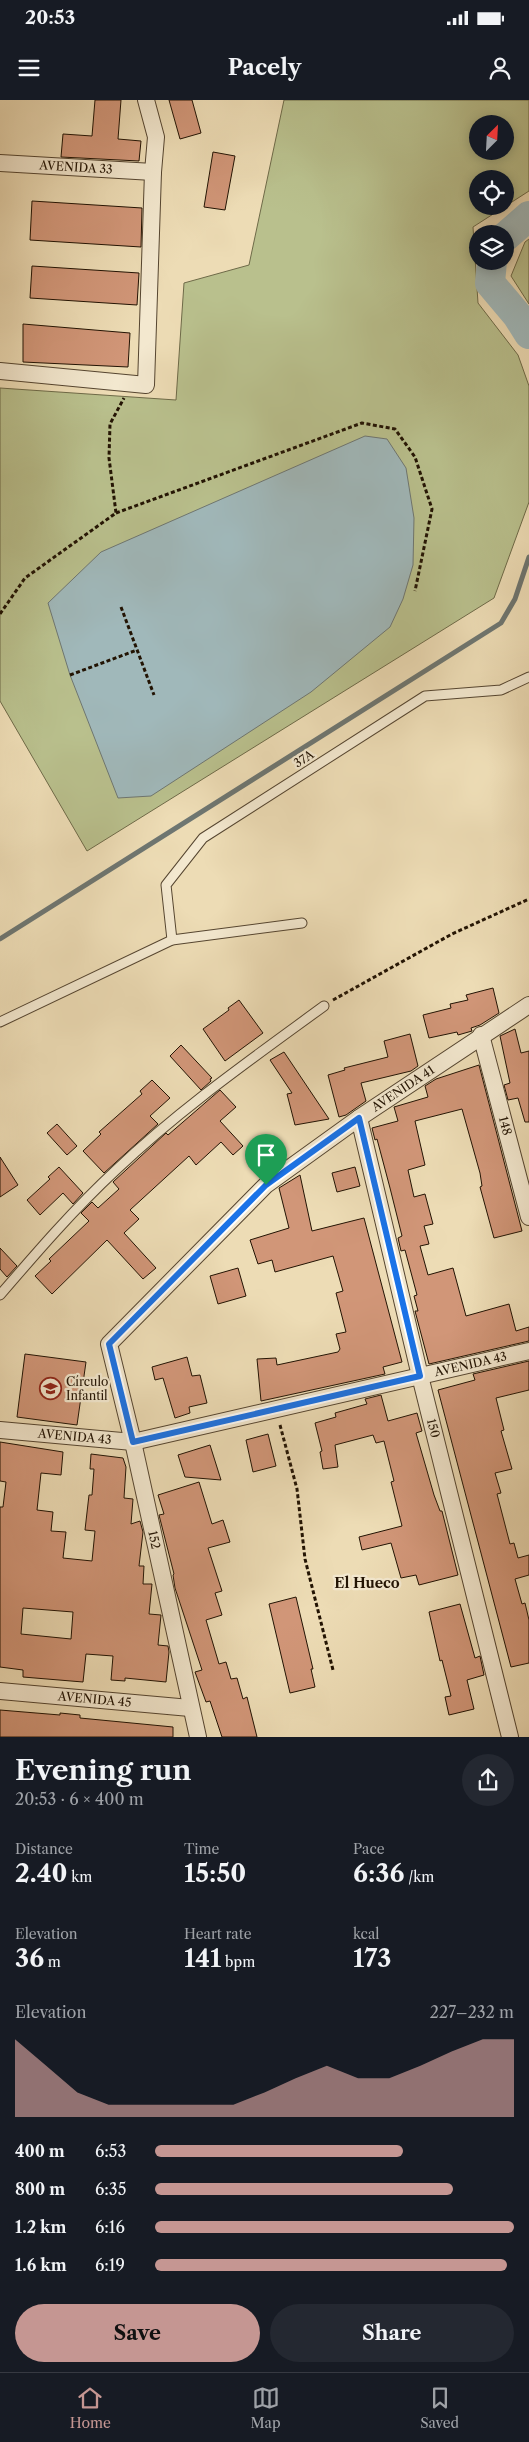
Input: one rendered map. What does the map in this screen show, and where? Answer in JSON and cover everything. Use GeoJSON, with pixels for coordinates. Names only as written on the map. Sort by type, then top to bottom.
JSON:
{"type":"FeatureCollection","features":[{"type":"Feature","properties":{"kind":"street"},"geometry":{"type":"LineString","coordinates":[[0,371],[146,385],[153,172],[156,137],[146,100]]}},
{"type":"Feature","properties":{"kind":"street","name":"AVENIDA 33"},"geometry":{"type":"LineString","coordinates":[[0,163],[153,172]]}},
{"type":"Feature","properties":{"kind":"street","name":"AVENIDA 41"},"geometry":{"type":"LineString","coordinates":[[109,1344],[266,1185],[359,1118],[481,1035],[529,1005]]}},
{"type":"Feature","properties":{"kind":"street","name":"148"},"geometry":{"type":"LineString","coordinates":[[481,1035],[529,1218]]}},
{"type":"Feature","properties":{"kind":"street","name":"150"},"geometry":{"type":"LineString","coordinates":[[359,1118],[420,1376],[510,1737]]}},
{"type":"Feature","properties":{"kind":"street","name":"152"},"geometry":{"type":"LineString","coordinates":[[109,1344],[133,1442],[190,1708],[198,1737]]}},
{"type":"Feature","properties":{"kind":"street","name":"AVENIDA 43"},"geometry":{"type":"LineString","coordinates":[[0,1430],[133,1442],[529,1351]]}},
{"type":"Feature","properties":{"kind":"street","name":"AVENIDA 45"},"geometry":{"type":"LineString","coordinates":[[0,1691],[190,1708]]}},
{"type":"Feature","properties":{"kind":"lane","name":"37A"},"geometry":{"type":"LineString","coordinates":[[172,940],[166,885],[203,838],[425,696],[501,690],[529,678]]}},
{"type":"Feature","properties":{"kind":"lane"},"geometry":{"type":"LineString","coordinates":[[0,1022],[172,940],[302,923]]}},
{"type":"Feature","properties":{"kind":"lane"},"geometry":{"type":"LineString","coordinates":[[0,1295],[52,1234],[116,1169],[195,1101],[324,1006]]}},
{"type":"Feature","properties":{"kind":"path"},"geometry":{"type":"LineString","coordinates":[[116,512],[109,458],[110,424],[131,384]]}},
{"type":"Feature","properties":{"kind":"path"},"geometry":{"type":"LineString","coordinates":[[0,614],[25,578],[116,512],[362,423],[395,429],[415,457],[432,509],[415,591]]}},
{"type":"Feature","properties":{"kind":"path"},"geometry":{"type":"LineString","coordinates":[[121,607],[154,695]]}},
{"type":"Feature","properties":{"kind":"path"},"geometry":{"type":"LineString","coordinates":[[70,676],[137,650]]}},
{"type":"Feature","properties":{"kind":"path"},"geometry":{"type":"LineString","coordinates":[[324,1006],[452,934],[529,899]]}},
{"type":"Feature","properties":{"kind":"path"},"geometry":{"type":"LineString","coordinates":[[276,1410],[297,1489],[305,1559],[333,1670]]}},
{"type":"Feature","properties":{"kind":"green space"},"geometry":{"type":"Polygon","coordinates":[[[284,100],[529,100],[529,191],[514,201],[514,170],[469,170],[469,215],[492,215],[476,225],[469,225],[469,270],[476,270],[478,303],[518,355],[529,386],[529,502],[494,598],[87,851],[0,701],[0,388],[176,400],[184,283],[249,265],[284,100]]]}},
{"type":"Feature","properties":{"kind":"green space"},"geometry":{"type":"Polygon","coordinates":[[[529,239],[529,304],[511,276],[525,242],[529,239]]]}},
{"type":"Feature","properties":{"kind":"water"},"geometry":{"type":"Polygon","coordinates":[[[365,436],[387,439],[406,468],[414,518],[413,565],[403,599],[390,627],[311,692],[151,796],[118,798],[70,675],[48,603],[101,552],[365,436]]]}},
{"type":"Feature","properties":{"kind":"building"},"geometry":{"type":"Polygon","coordinates":[[[95,100],[121,100],[118,139],[141,141],[139,161],[61,157],[63,134],[92,136],[95,100]]]}},
{"type":"Feature","properties":{"kind":"building"},"geometry":{"type":"Polygon","coordinates":[[[169,100],[192,100],[201,133],[180,139],[169,100]]]}},
{"type":"Feature","properties":{"kind":"building"},"geometry":{"type":"Polygon","coordinates":[[[213,152],[235,156],[225,210],[204,207],[213,152]]]}},
{"type":"Feature","properties":{"kind":"building"},"geometry":{"type":"Polygon","coordinates":[[[32,201],[142,208],[141,247],[30,240],[32,201]]]}},
{"type":"Feature","properties":{"kind":"building"},"geometry":{"type":"Polygon","coordinates":[[[32,266],[139,273],[137,305],[30,298],[32,266]]]}},
{"type":"Feature","properties":{"kind":"building"},"geometry":{"type":"Polygon","coordinates":[[[23,324],[130,333],[128,367],[23,362],[23,324]]]}},
{"type":"Feature","properties":{"kind":"building"},"geometry":{"type":"Polygon","coordinates":[[[493,988],[499,1013],[480,1025],[471,1028],[472,1031],[458,1035],[457,1032],[429,1038],[423,1015],[451,1008],[450,1004],[468,1000],[466,995],[493,988]]]}},
{"type":"Feature","properties":{"kind":"building"},"geometry":{"type":"Polygon","coordinates":[[[239,1000],[263,1033],[225,1061],[203,1029],[229,1010],[228,1008],[239,1000]]]}},
{"type":"Feature","properties":{"kind":"building"},"geometry":{"type":"Polygon","coordinates":[[[515,1029],[521,1053],[529,1051],[529,1122],[525,1122],[518,1098],[508,1100],[504,1085],[510,1083],[500,1036],[515,1029]]]}},
{"type":"Feature","properties":{"kind":"building"},"geometry":{"type":"Polygon","coordinates":[[[410,1034],[418,1066],[411,1071],[361,1083],[366,1101],[346,1115],[339,1117],[328,1075],[345,1070],[344,1068],[388,1057],[384,1041],[410,1034]]]}},
{"type":"Feature","properties":{"kind":"building"},"geometry":{"type":"Polygon","coordinates":[[[181,1045],[212,1078],[201,1090],[170,1056],[181,1045]]]}},
{"type":"Feature","properties":{"kind":"building"},"geometry":{"type":"Polygon","coordinates":[[[284,1052],[329,1119],[295,1125],[287,1094],[292,1093],[270,1060],[284,1052]]]}},
{"type":"Feature","properties":{"kind":"building"},"geometry":{"type":"Polygon","coordinates":[[[479,1065],[522,1231],[494,1238],[480,1187],[482,1186],[480,1173],[462,1109],[415,1121],[425,1165],[408,1170],[414,1197],[425,1194],[433,1224],[424,1226],[429,1244],[420,1246],[428,1275],[453,1268],[466,1316],[509,1304],[516,1331],[529,1327],[529,1341],[429,1364],[415,1311],[418,1311],[414,1296],[417,1295],[405,1250],[401,1251],[398,1238],[402,1236],[377,1139],[375,1140],[372,1128],[398,1121],[394,1107],[428,1097],[425,1086],[436,1079],[479,1065]]]}},
{"type":"Feature","properties":{"kind":"building"},"geometry":{"type":"Polygon","coordinates":[[[152,1080],[170,1098],[150,1116],[158,1124],[104,1173],[83,1151],[101,1134],[99,1132],[142,1094],[140,1091],[152,1080]]]}},
{"type":"Feature","properties":{"kind":"building"},"geometry":{"type":"Polygon","coordinates":[[[220,1090],[236,1107],[220,1121],[243,1146],[233,1155],[221,1142],[196,1165],[189,1156],[130,1210],[139,1219],[124,1233],[156,1268],[143,1279],[107,1240],[52,1294],[35,1276],[51,1261],[49,1259],[89,1221],[81,1213],[92,1202],[98,1208],[119,1189],[113,1182],[166,1133],[168,1135],[220,1090]]]}},
{"type":"Feature","properties":{"kind":"building"},"geometry":{"type":"Polygon","coordinates":[[[57,1124],[77,1146],[67,1155],[47,1133],[57,1124]]]}},
{"type":"Feature","properties":{"kind":"building"},"geometry":{"type":"Polygon","coordinates":[[[0,1157],[18,1185],[0,1197],[0,1157]]]}},
{"type":"Feature","properties":{"kind":"building"},"geometry":{"type":"Polygon","coordinates":[[[59,1167],[83,1193],[73,1204],[63,1193],[40,1215],[27,1200],[50,1179],[48,1177],[59,1167]]]}},
{"type":"Feature","properties":{"kind":"building"},"geometry":{"type":"Polygon","coordinates":[[[355,1167],[360,1186],[337,1192],[332,1173],[355,1167]]]}},
{"type":"Feature","properties":{"kind":"building"},"geometry":{"type":"Polygon","coordinates":[[[300,1175],[312,1231],[364,1218],[402,1362],[383,1367],[385,1374],[261,1401],[257,1359],[276,1358],[277,1365],[338,1352],[340,1349],[336,1334],[346,1332],[336,1293],[343,1291],[333,1256],[275,1272],[272,1260],[258,1264],[250,1240],[289,1228],[279,1188],[300,1175]]]}},
{"type":"Feature","properties":{"kind":"building"},"geometry":{"type":"Polygon","coordinates":[[[0,1248],[17,1266],[7,1277],[0,1269],[0,1248]]]}},
{"type":"Feature","properties":{"kind":"building"},"geometry":{"type":"Polygon","coordinates":[[[238,1268],[246,1296],[218,1304],[210,1276],[238,1268]]]}},
{"type":"Feature","properties":{"kind":"building"},"geometry":{"type":"Polygon","coordinates":[[[25,1354],[86,1362],[77,1425],[17,1417],[25,1354]]]}},
{"type":"Feature","properties":{"kind":"building"},"geometry":{"type":"Polygon","coordinates":[[[187,1357],[192,1376],[200,1375],[207,1403],[189,1407],[190,1413],[175,1418],[163,1378],[155,1380],[152,1367],[187,1357]]]}},
{"type":"Feature","properties":{"kind":"building"},"geometry":{"type":"Polygon","coordinates":[[[529,1361],[529,1390],[496,1398],[504,1430],[501,1431],[512,1469],[495,1473],[501,1493],[497,1494],[510,1544],[514,1543],[518,1558],[529,1555],[529,1575],[515,1579],[522,1604],[525,1603],[529,1620],[529,1663],[511,1667],[438,1390],[475,1380],[473,1374],[529,1361]]]}},
{"type":"Feature","properties":{"kind":"building"},"geometry":{"type":"Polygon","coordinates":[[[381,1395],[388,1421],[417,1413],[422,1431],[416,1433],[434,1495],[440,1511],[442,1511],[458,1575],[419,1585],[416,1575],[401,1578],[391,1543],[362,1550],[359,1537],[402,1526],[391,1482],[394,1481],[384,1441],[376,1443],[373,1435],[335,1445],[338,1467],[323,1469],[320,1452],[322,1451],[315,1423],[336,1417],[335,1413],[367,1404],[365,1399],[381,1395]]]}},
{"type":"Feature","properties":{"kind":"building"},"geometry":{"type":"Polygon","coordinates":[[[268,1434],[276,1466],[253,1472],[246,1440],[268,1434]]]}},
{"type":"Feature","properties":{"kind":"building"},"geometry":{"type":"Polygon","coordinates":[[[0,1442],[63,1452],[61,1475],[41,1473],[37,1510],[53,1512],[51,1531],[66,1532],[63,1558],[92,1561],[95,1531],[85,1530],[89,1495],[92,1495],[94,1469],[90,1469],[91,1454],[123,1458],[126,1467],[124,1498],[133,1499],[131,1524],[140,1521],[143,1532],[139,1566],[144,1566],[143,1584],[152,1584],[149,1614],[161,1615],[158,1645],[168,1646],[166,1682],[125,1678],[125,1681],[111,1680],[113,1656],[86,1654],[83,1682],[23,1677],[23,1670],[0,1667],[0,1507],[3,1507],[6,1482],[0,1481],[0,1442]],[[23,1608],[21,1634],[71,1639],[73,1612],[23,1608]]]}},
{"type":"Feature","properties":{"kind":"building"},"geometry":{"type":"Polygon","coordinates":[[[210,1445],[221,1480],[185,1477],[178,1455],[210,1445]]]}},
{"type":"Feature","properties":{"kind":"building"},"geometry":{"type":"Polygon","coordinates":[[[199,1482],[212,1524],[223,1520],[230,1542],[208,1548],[222,1591],[215,1593],[222,1615],[206,1620],[219,1664],[226,1662],[231,1679],[237,1678],[243,1699],[247,1697],[257,1737],[222,1737],[210,1701],[206,1702],[195,1672],[202,1670],[175,1588],[174,1574],[159,1515],[164,1514],[158,1495],[199,1482]]]}},
{"type":"Feature","properties":{"kind":"building"},"geometry":{"type":"Polygon","coordinates":[[[296,1597],[313,1669],[311,1669],[315,1687],[290,1693],[269,1604],[296,1597]]]}},
{"type":"Feature","properties":{"kind":"building"},"geometry":{"type":"Polygon","coordinates":[[[460,1604],[475,1658],[480,1656],[484,1675],[467,1680],[474,1709],[449,1715],[445,1697],[451,1696],[442,1660],[440,1661],[429,1612],[460,1604]]]}},
{"type":"Feature","properties":{"kind":"building"},"geometry":{"type":"Polygon","coordinates":[[[0,1710],[60,1715],[60,1713],[80,1715],[80,1718],[173,1727],[173,1737],[0,1737],[0,1710]]]}},
{"type":"Feature","properties":{"kind":"waterway"},"geometry":{"type":"LineString","coordinates":[[514,229],[529,216]]}},
{"type":"Feature","properties":{"kind":"waterway"},"geometry":{"type":"LineString","coordinates":[[491,270],[490,283],[517,315],[529,334]]}},
{"type":"Feature","properties":{"kind":"waterway"},"geometry":{"type":"LineString","coordinates":[[0,939],[501,623],[515,599],[529,557]]}},
{"type":"Feature","properties":{"kind":"place","name":"Círculo Infantil"},"geometry":{"type":"Point","coordinates":[50,1389]}},
{"type":"Feature","properties":{"kind":"district","name":"El Hueco"},"geometry":{"type":"Point","coordinates":[367,1583]}},
{"type":"Feature","properties":{"kind":"route"},"geometry":{"type":"LineString","coordinates":[[359,1118],[420,1376],[133,1442],[109,1344],[266,1185],[359,1118]]}}]}
